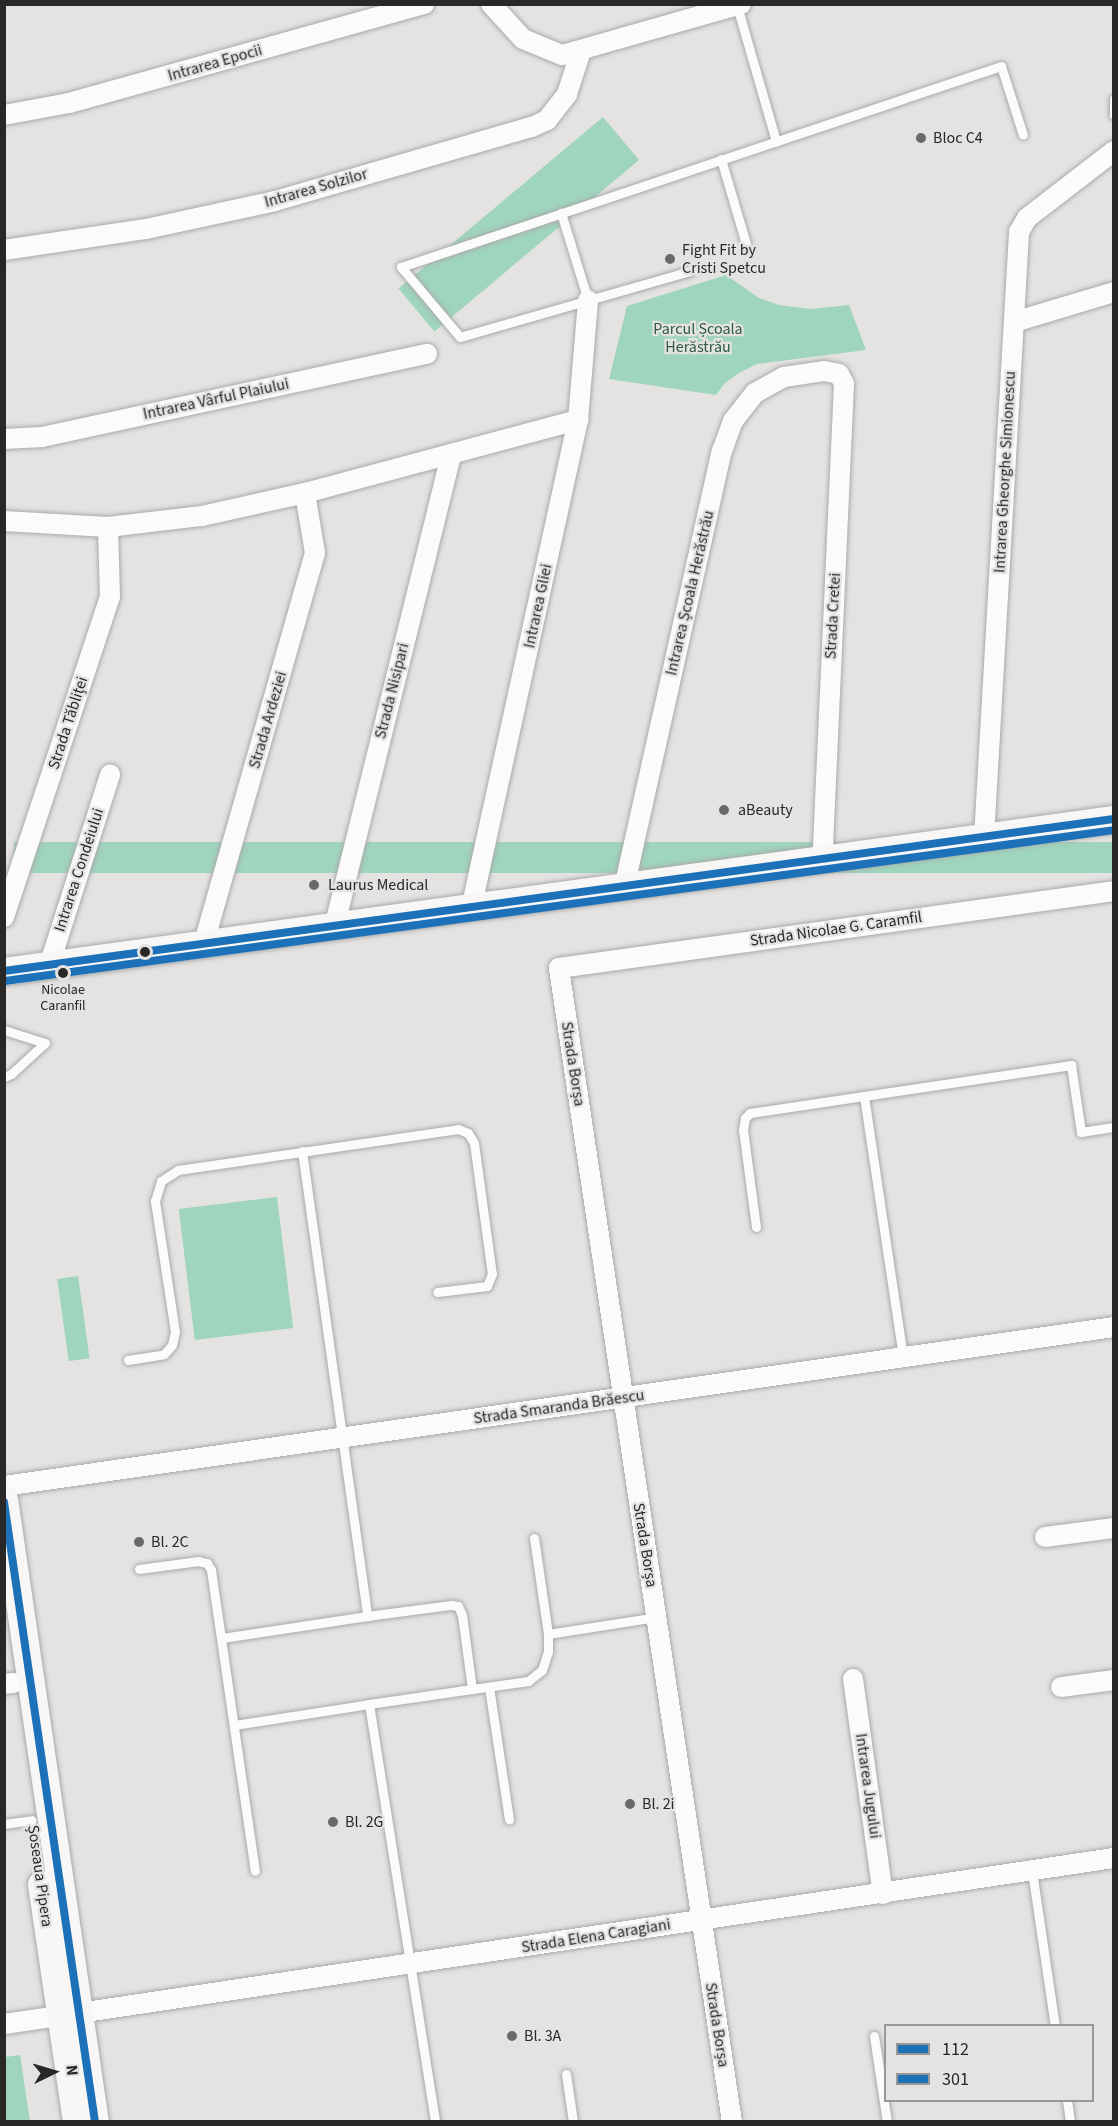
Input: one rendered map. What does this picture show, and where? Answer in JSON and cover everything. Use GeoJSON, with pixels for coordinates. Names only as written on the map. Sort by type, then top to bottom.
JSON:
{"type":"FeatureCollection","features":[{"type":"Feature","properties":{"kind":"main road"},"geometry":{"type":"LineString","coordinates":[[4,971],[203,946],[1113,819]]}},
{"type":"Feature","properties":{"kind":"main road","name":"Șoseaua Pipera"},"geometry":{"type":"LineString","coordinates":[[4,1499],[69,2014],[76,2121]]}},
{"type":"Feature","properties":{"kind":"main road","name":"Șoseaua Pipera"},"geometry":{"type":"LineString","coordinates":[[4,1630],[9,1684],[32,1820],[69,2014],[95,2121]]}},
{"type":"Feature","properties":{"kind":"street","name":"Intrarea Epocii"},"geometry":{"type":"LineString","coordinates":[[4,115],[69,103],[424,4]]}},
{"type":"Feature","properties":{"kind":"street"},"geometry":{"type":"LineString","coordinates":[[491,4],[523,39],[562,55],[739,5]]}},
{"type":"Feature","properties":{"kind":"street","name":"Intrarea Solzilor"},"geometry":{"type":"LineString","coordinates":[[4,250],[146,229],[275,201],[532,127],[548,120],[567,94],[581,51]]}},
{"type":"Feature","properties":{"kind":"street","name":"Intrarea Gheorghe Simionescu"},"geometry":{"type":"LineString","coordinates":[[984,838],[1021,226],[1113,151]]}},
{"type":"Feature","properties":{"kind":"street"},"geometry":{"type":"LineString","coordinates":[[1014,322],[1113,292]]}},
{"type":"Feature","properties":{"kind":"street","name":"Intrarea Gliei"},"geometry":{"type":"LineString","coordinates":[[471,909],[578,420],[588,300]]}},
{"type":"Feature","properties":{"kind":"street","name":"Intrarea Vârful Plaiului"},"geometry":{"type":"LineString","coordinates":[[4,439],[42,437],[427,354]]}},
{"type":"Feature","properties":{"kind":"street","name":"Intrarea Școala Herăstrău"},"geometry":{"type":"LineString","coordinates":[[624,888],[722,451],[733,421],[755,393],[784,377],[824,371],[839,374]]}},
{"type":"Feature","properties":{"kind":"street","name":"Strada Cretei"},"geometry":{"type":"LineString","coordinates":[[822,860],[844,384],[839,374]]}},
{"type":"Feature","properties":{"kind":"street"},"geometry":{"type":"LineString","coordinates":[[4,521],[108,527],[202,516],[305,492],[578,420]]}},
{"type":"Feature","properties":{"kind":"street","name":"Strada Nisipari"},"geometry":{"type":"LineString","coordinates":[[334,928],[451,454]]}},
{"type":"Feature","properties":{"kind":"street","name":"Strada Ardeziei"},"geometry":{"type":"LineString","coordinates":[[203,946],[315,553],[305,492]]}},
{"type":"Feature","properties":{"kind":"street","name":"Strada Tăbliței"},"geometry":{"type":"LineString","coordinates":[[4,916],[110,596],[108,527]]}},
{"type":"Feature","properties":{"kind":"street","name":"Intrarea Condeiului"},"geometry":{"type":"LineString","coordinates":[[49,966],[110,775]]}},
{"type":"Feature","properties":{"kind":"street","name":"Strada Nicolae G. Caramfil"},"geometry":{"type":"LineString","coordinates":[[559,968],[1113,891]]}},
{"type":"Feature","properties":{"kind":"street","name":"Strada Borșa"},"geometry":{"type":"LineString","coordinates":[[559,968],[732,2121]]}},
{"type":"Feature","properties":{"kind":"street","name":"Strada Smaranda Brăescu"},"geometry":{"type":"LineString","coordinates":[[4,1486],[1113,1327]]}},
{"type":"Feature","properties":{"kind":"street"},"geometry":{"type":"LineString","coordinates":[[1045,1537],[1113,1528]]}},
{"type":"Feature","properties":{"kind":"street","name":"Intrarea Jugului"},"geometry":{"type":"LineString","coordinates":[[853,1679],[882,1894]]}},
{"type":"Feature","properties":{"kind":"street"},"geometry":{"type":"LineString","coordinates":[[1061,1687],[1113,1680]]}},
{"type":"Feature","properties":{"kind":"street","name":"Strada Elena Caragiani"},"geometry":{"type":"LineString","coordinates":[[4,2025],[1113,1858]]}},
{"type":"Feature","properties":{"kind":"lane"},"geometry":{"type":"LineString","coordinates":[[739,5],[776,141]]}},
{"type":"Feature","properties":{"kind":"lane"},"geometry":{"type":"LineString","coordinates":[[690,271],[460,337],[401,267],[1001,66],[1023,135]]}},
{"type":"Feature","properties":{"kind":"lane"},"geometry":{"type":"LineString","coordinates":[[1113,99],[1113,115]]}},
{"type":"Feature","properties":{"kind":"lane"},"geometry":{"type":"LineString","coordinates":[[721,159],[746,244]]}},
{"type":"Feature","properties":{"kind":"lane"},"geometry":{"type":"LineString","coordinates":[[561,213],[588,300]]}},
{"type":"Feature","properties":{"kind":"lane"},"geometry":{"type":"LineString","coordinates":[[4,1030],[45,1043],[11,1074],[4,1077]]}},
{"type":"Feature","properties":{"kind":"lane"},"geometry":{"type":"LineString","coordinates":[[756,1227],[743,1130],[745,1118],[750,1113],[1071,1065],[1081,1132],[1113,1128]]}},
{"type":"Feature","properties":{"kind":"lane"},"geometry":{"type":"LineString","coordinates":[[864,1096],[903,1357]]}},
{"type":"Feature","properties":{"kind":"lane"},"geometry":{"type":"LineString","coordinates":[[128,1360],[164,1354],[172,1345],[175,1332],[155,1201],[161,1181],[178,1170],[458,1129],[468,1133],[474,1143],[492,1274],[487,1286],[437,1292]]}},
{"type":"Feature","properties":{"kind":"lane"},"geometry":{"type":"LineString","coordinates":[[302,1151],[367,1616]]}},
{"type":"Feature","properties":{"kind":"lane"},"geometry":{"type":"LineString","coordinates":[[234,1725],[528,1681],[542,1670],[548,1652],[548,1634],[534,1538]]}},
{"type":"Feature","properties":{"kind":"lane"},"geometry":{"type":"LineString","coordinates":[[139,1569],[198,1561],[207,1563],[211,1570],[255,1871]]}},
{"type":"Feature","properties":{"kind":"lane"},"geometry":{"type":"LineString","coordinates":[[222,1638],[367,1616],[458,1606],[462,1615],[472,1689]]}},
{"type":"Feature","properties":{"kind":"lane"},"geometry":{"type":"LineString","coordinates":[[548,1634],[656,1617]]}},
{"type":"Feature","properties":{"kind":"lane"},"geometry":{"type":"LineString","coordinates":[[489,1687],[509,1819]]}},
{"type":"Feature","properties":{"kind":"lane"},"geometry":{"type":"LineString","coordinates":[[369,1704],[435,2121]]}},
{"type":"Feature","properties":{"kind":"lane"},"geometry":{"type":"LineString","coordinates":[[4,1824],[32,1820]]}},
{"type":"Feature","properties":{"kind":"lane"},"geometry":{"type":"LineString","coordinates":[[1032,1870],[1055,2024]]}},
{"type":"Feature","properties":{"kind":"lane"},"geometry":{"type":"LineString","coordinates":[[874,2036],[884,2101]]}},
{"type":"Feature","properties":{"kind":"lane"},"geometry":{"type":"LineString","coordinates":[[566,2074],[573,2121]]}},
{"type":"Feature","properties":{"kind":"lane"},"geometry":{"type":"LineString","coordinates":[[884,2102],[887,2121]]}},
{"type":"Feature","properties":{"kind":"lane"},"geometry":{"type":"LineString","coordinates":[[1066,2102],[1070,2121]]}},
{"type":"Feature","properties":{"kind":"green space"},"geometry":{"type":"Polygon","coordinates":[[[603,117],[639,160],[434,332],[398,289],[603,117]]]}},
{"type":"Feature","properties":{"kind":"green space","name":"Parcul Școala Herăstrău"},"geometry":{"type":"Polygon","coordinates":[[[726,275],[759,298],[779,305],[810,309],[849,305],[866,350],[757,364],[725,383],[716,395],[609,379],[627,306],[726,275]]]}},
{"type":"Feature","properties":{"kind":"green space"},"geometry":{"type":"Polygon","coordinates":[[[14,842],[1113,842],[1113,873],[14,873],[14,842]]]}},
{"type":"Feature","properties":{"kind":"green space"},"geometry":{"type":"Polygon","coordinates":[[[277,1197],[293,1328],[195,1340],[179,1209],[277,1197]]]}},
{"type":"Feature","properties":{"kind":"green space"},"geometry":{"type":"Polygon","coordinates":[[[78,1276],[90,1358],[69,1361],[57,1279],[78,1276]]]}},
{"type":"Feature","properties":{"kind":"green space"},"geometry":{"type":"Polygon","coordinates":[[[20,2055],[30,2121],[5,2121],[5,2057],[20,2055]]]}},
{"type":"Feature","properties":{"kind":"transit line","name":"112"},"geometry":{"type":"LineString","coordinates":[[4,971],[1114,819]]}},
{"type":"Feature","properties":{"kind":"transit line","name":"301"},"geometry":{"type":"LineString","coordinates":[[5,981],[1114,830]]}},
{"type":"Feature","properties":{"kind":"transit line","name":"112"},"geometry":{"type":"LineString","coordinates":[[4,1502],[95,2122]]}},
{"type":"Feature","properties":{"kind":"place","name":"Bloc C4"},"geometry":{"type":"Point","coordinates":[921,138]}},
{"type":"Feature","properties":{"kind":"place","name":"Fight Fit by Cristi Spetcu"},"geometry":{"type":"Point","coordinates":[670,259]}},
{"type":"Feature","properties":{"kind":"place","name":"aBeauty"},"geometry":{"type":"Point","coordinates":[724,810]}},
{"type":"Feature","properties":{"kind":"place","name":"Laurus Medical"},"geometry":{"type":"Point","coordinates":[314,885]}},
{"type":"Feature","properties":{"kind":"place","name":"Nicolae Caranfil"},"geometry":{"type":"Point","coordinates":[63,973]}},
{"type":"Feature","properties":{"kind":"place","name":"Bl. 2C"},"geometry":{"type":"Point","coordinates":[139,1542]}},
{"type":"Feature","properties":{"kind":"place","name":"Bl. 2i"},"geometry":{"type":"Point","coordinates":[630,1804]}},
{"type":"Feature","properties":{"kind":"place","name":"Bl. 2G"},"geometry":{"type":"Point","coordinates":[333,1822]}},
{"type":"Feature","properties":{"kind":"place","name":"Bl. 3A"},"geometry":{"type":"Point","coordinates":[512,2036]}}]}
